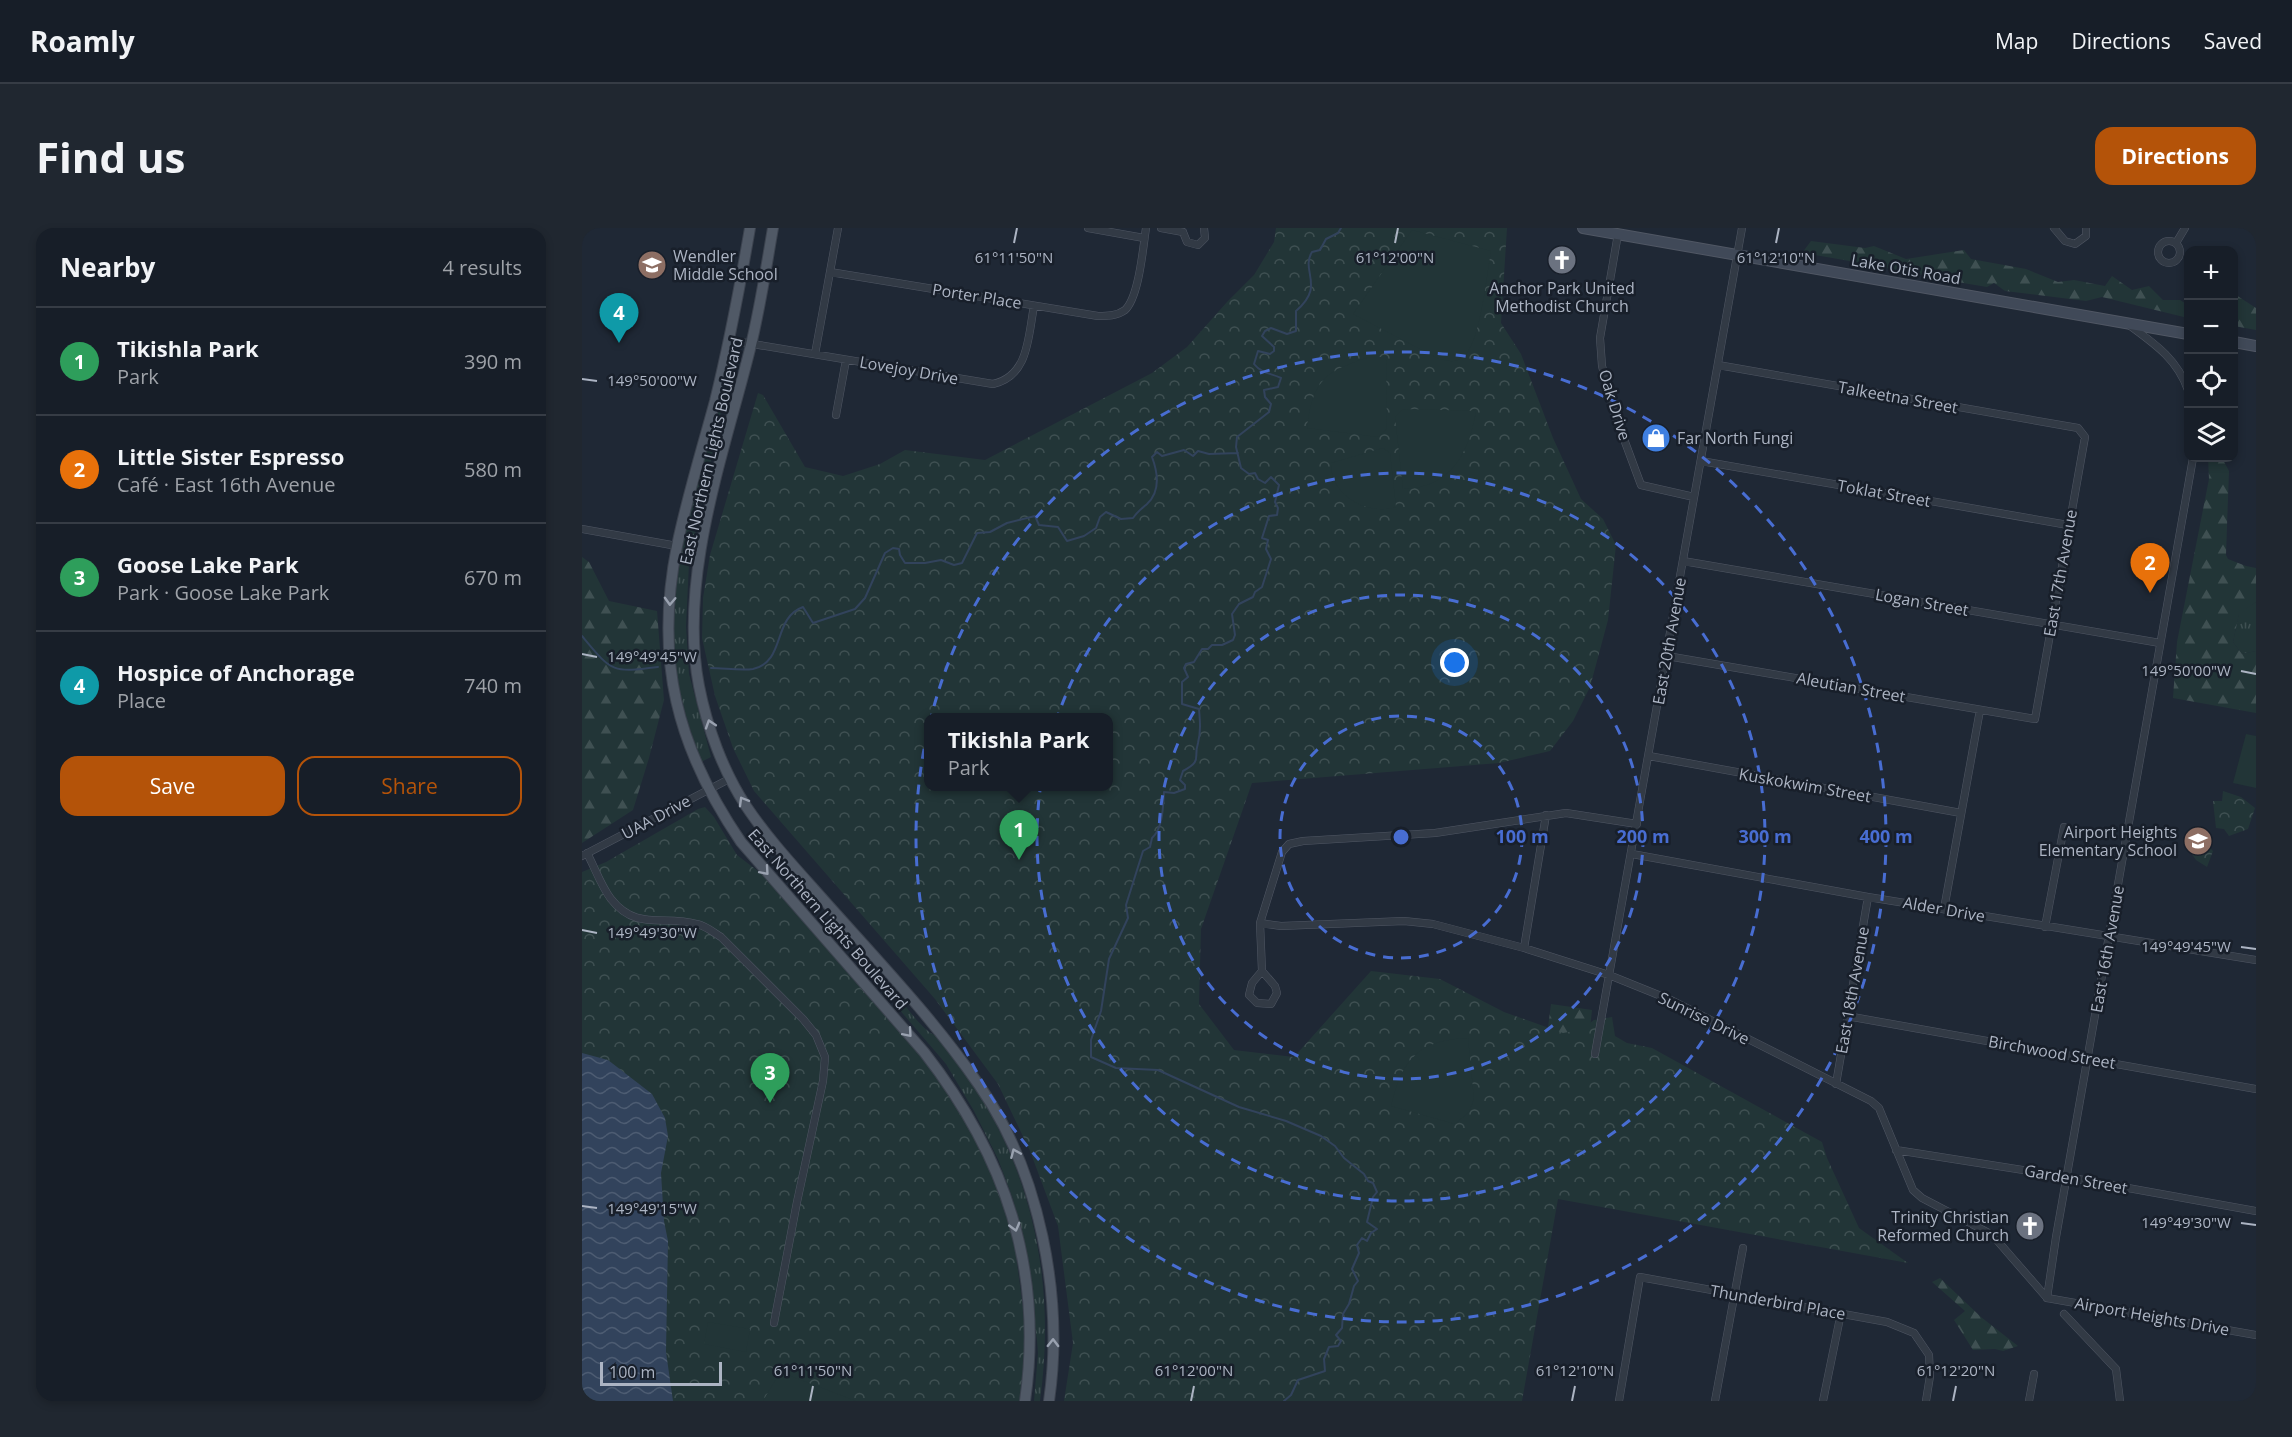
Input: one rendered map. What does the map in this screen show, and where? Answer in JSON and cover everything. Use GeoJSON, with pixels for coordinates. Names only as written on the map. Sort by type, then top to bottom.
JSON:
{"type":"FeatureCollection","features":[{"type":"Feature","properties":{"kind":"main road","name":"East Northern Lights Boulevard"},"geometry":{"type":"LineString","coordinates":[[750,228],[729,340],[677,546],[670,590],[669,624],[673,689],[680,722],[708,789],[727,821],[759,864],[901,1025],[949,1085],[988,1150],[1014,1221],[1024,1270],[1030,1350],[1025,1401]]}},
{"type":"Feature","properties":{"kind":"main road","name":"East Northern Lights Boulevard"},"geometry":{"type":"LineString","coordinates":[[773,228],[752,344],[699,557],[693,618],[699,686],[717,747],[745,804],[761,827],[933,1024],[981,1086],[997,1116],[1023,1172],[1044,1242],[1053,1306],[1054,1343],[1049,1401]]}},
{"type":"Feature","properties":{"kind":"main road","name":"Lake Otis Road"},"geometry":{"type":"LineString","coordinates":[[1583,228],[2184,333]]}},
{"type":"Feature","properties":{"kind":"main road"},"geometry":{"type":"LineString","coordinates":[[2238,343],[2256,346]]}},
{"type":"Feature","properties":{"kind":"street"},"geometry":{"type":"LineString","coordinates":[[815,354],[838,228]]}},
{"type":"Feature","properties":{"kind":"street"},"geometry":{"type":"LineString","coordinates":[[1088,228],[1144,238],[1146,228]]}},
{"type":"Feature","properties":{"kind":"street"},"geometry":{"type":"LineString","coordinates":[[1161,228],[1185,230],[1187,242],[1198,245],[1205,238],[1204,228]]}},
{"type":"Feature","properties":{"kind":"street","name":"East 20th Avenue"},"geometry":{"type":"LineString","coordinates":[[1595,1054],[1742,228]]}},
{"type":"Feature","properties":{"kind":"street"},"geometry":{"type":"LineString","coordinates":[[2054,228],[2065,241],[2075,244],[2086,236],[2086,228]]}},
{"type":"Feature","properties":{"kind":"street"},"geometry":{"type":"LineString","coordinates":[[2176,243],[2185,228]]}},
{"type":"Feature","properties":{"kind":"street","name":"Oak Drive"},"geometry":{"type":"LineString","coordinates":[[1618,234],[1600,338],[1607,391],[1641,485],[1694,496]]}},
{"type":"Feature","properties":{"kind":"street","name":"Porter Place"},"geometry":{"type":"LineString","coordinates":[[830,272],[1034,306],[1110,316],[1123,312],[1134,297],[1144,238]]}},
{"type":"Feature","properties":{"kind":"street","name":"Lovejoy Drive"},"geometry":{"type":"LineString","coordinates":[[729,340],[993,384],[1002,382],[1018,369],[1024,358],[1034,306]]}},
{"type":"Feature","properties":{"kind":"street"},"geometry":{"type":"LineString","coordinates":[[2125,323],[2169,356],[2184,380]]}},
{"type":"Feature","properties":{"kind":"street"},"geometry":{"type":"LineString","coordinates":[[836,415],[846,360]]}},
{"type":"Feature","properties":{"kind":"street","name":"Talkeetna Street"},"geometry":{"type":"LineString","coordinates":[[1718,365],[2078,428]]}},
{"type":"Feature","properties":{"kind":"street","name":"East 17th Avenue"},"geometry":{"type":"LineString","coordinates":[[2035,719],[2085,437],[2078,428]]}},
{"type":"Feature","properties":{"kind":"street","name":"Toklat Street"},"geometry":{"type":"LineString","coordinates":[[1701,461],[2068,525]]}},
{"type":"Feature","properties":{"kind":"street","name":"East 16th Avenue"},"geometry":{"type":"LineString","coordinates":[[2048,1298],[2067,1177],[2192,462]]}},
{"type":"Feature","properties":{"kind":"street"},"geometry":{"type":"LineString","coordinates":[[582,529],[677,546]]}},
{"type":"Feature","properties":{"kind":"street","name":"Logan Street"},"geometry":{"type":"LineString","coordinates":[[1683,561],[2160,644]]}},
{"type":"Feature","properties":{"kind":"street","name":"Aleutian Street"},"geometry":{"type":"LineString","coordinates":[[1667,656],[2035,719]]}},
{"type":"Feature","properties":{"kind":"street"},"geometry":{"type":"LineString","coordinates":[[1944,909],[1980,710]]}},
{"type":"Feature","properties":{"kind":"street","name":"Kuskokwim Street"},"geometry":{"type":"LineString","coordinates":[[1649,756],[1961,813]]}},
{"type":"Feature","properties":{"kind":"street","name":"UAA Drive"},"geometry":{"type":"LineString","coordinates":[[585,854],[731,778]]}},
{"type":"Feature","properties":{"kind":"street"},"geometry":{"type":"LineString","coordinates":[[1262,970],[1252,983],[1250,995],[1257,1003],[1271,1004],[1277,993],[1275,986],[1262,970],[1260,923],[1282,852],[1289,844],[1303,841],[1435,833],[1566,813],[1637,824]]}},
{"type":"Feature","properties":{"kind":"street"},"geometry":{"type":"LineString","coordinates":[[1524,948],[1546,815]]}},
{"type":"Feature","properties":{"kind":"street"},"geometry":{"type":"LineString","coordinates":[[2045,927],[2064,827]]}},
{"type":"Feature","properties":{"kind":"street"},"geometry":{"type":"LineString","coordinates":[[585,854],[611,898],[623,911],[635,918],[650,921],[687,922],[708,928],[721,937],[803,1019],[816,1035],[821,1046],[825,1057],[823,1081],[774,1323]]}},
{"type":"Feature","properties":{"kind":"street","name":"Alder Drive"},"geometry":{"type":"LineString","coordinates":[[1632,854],[1868,897],[2256,960]]}},
{"type":"Feature","properties":{"kind":"street","name":"East 18th Avenue"},"geometry":{"type":"LineString","coordinates":[[1836,1084],[1868,897]]}},
{"type":"Feature","properties":{"kind":"street","name":"Sunrise Drive"},"geometry":{"type":"LineString","coordinates":[[1260,923],[1281,926],[1404,921],[1433,924],[1524,948],[1609,975],[1671,1000],[1870,1101],[1879,1108],[1913,1190],[1922,1198],[1995,1238],[2048,1298]]}},
{"type":"Feature","properties":{"kind":"street","name":"Birchwood Street"},"geometry":{"type":"LineString","coordinates":[[1847,1016],[2256,1089]]}},
{"type":"Feature","properties":{"kind":"street","name":"Garden Street"},"geometry":{"type":"LineString","coordinates":[[1896,1150],[2067,1177],[2256,1211]]}},
{"type":"Feature","properties":{"kind":"street"},"geometry":{"type":"LineString","coordinates":[[1715,1401],[1743,1248]]}},
{"type":"Feature","properties":{"kind":"street","name":"Thunderbird Place"},"geometry":{"type":"LineString","coordinates":[[1618,1401],[1640,1277],[1887,1322],[1914,1333],[1929,1355],[1930,1376],[1926,1401]]}},
{"type":"Feature","properties":{"kind":"street","name":"Airport Heights Drive"},"geometry":{"type":"LineString","coordinates":[[2048,1298],[2256,1335]]}},
{"type":"Feature","properties":{"kind":"street"},"geometry":{"type":"LineString","coordinates":[[1823,1401],[1840,1313]]}},
{"type":"Feature","properties":{"kind":"street"},"geometry":{"type":"LineString","coordinates":[[2064,1314],[2116,1369],[2120,1401]]}},
{"type":"Feature","properties":{"kind":"street"},"geometry":{"type":"LineString","coordinates":[[2029,1401],[2034,1374]]}},
{"type":"Feature","properties":{"kind":"green space"},"geometry":{"type":"Polygon","coordinates":[[[1276,228],[1507,228],[1501,323],[1521,354],[1553,438],[1581,499],[1603,519],[1616,545],[1608,620],[1590,687],[1573,721],[1550,751],[1499,763],[1252,783],[1201,929],[1199,1004],[1234,1050],[1294,1057],[1371,971],[1440,979],[1504,1012],[1563,1033],[1580,1030],[1594,1020],[1612,1017],[1615,1036],[1627,1043],[1652,1048],[1822,1142],[1859,1228],[1908,1263],[1558,1199],[1522,1401],[1064,1401],[1073,1343],[1058,1226],[1030,1151],[998,1084],[935,999],[754,791],[733,748],[715,696],[702,638],[703,598],[710,555],[758,393],[763,395],[805,467],[843,476],[880,464],[905,450],[985,460],[1152,373],[1187,347],[1254,275],[1274,242],[1276,228]]]}},
{"type":"Feature","properties":{"kind":"green space"},"geometry":{"type":"Polygon","coordinates":[[[1412,230],[1491,251],[1479,323],[1470,349],[1458,360],[1448,361],[1437,358],[1353,314],[1412,230]]]}},
{"type":"Feature","properties":{"kind":"green space"},"geometry":{"type":"Polygon","coordinates":[[[1811,241],[1865,248],[1874,246],[1906,259],[1964,250],[1971,259],[2026,269],[2058,282],[2074,280],[2105,286],[2112,276],[2132,290],[2149,286],[2163,300],[2180,300],[2184,302],[2184,317],[2102,297],[2086,301],[2005,291],[1994,283],[1987,287],[1802,253],[1811,241]]]}},
{"type":"Feature","properties":{"kind":"green space"},"geometry":{"type":"Polygon","coordinates":[[[2238,296],[2256,308],[2256,330],[2238,327],[2238,296]]]}},
{"type":"Feature","properties":{"kind":"green space"},"geometry":{"type":"Polygon","coordinates":[[[1370,357],[1386,357],[1387,429],[1378,437],[1307,428],[1313,399],[1324,380],[1342,367],[1370,357]]]}},
{"type":"Feature","properties":{"kind":"green space"},"geometry":{"type":"Polygon","coordinates":[[[724,373],[729,374],[689,563],[686,626],[689,674],[711,757],[701,762],[684,710],[677,678],[673,641],[673,603],[684,524],[724,373]]]}},
{"type":"Feature","properties":{"kind":"green space"},"geometry":{"type":"Polygon","coordinates":[[[1403,409],[1476,411],[1468,441],[1455,465],[1434,482],[1403,489],[1395,417],[1403,409]]]}},
{"type":"Feature","properties":{"kind":"green space"},"geometry":{"type":"Polygon","coordinates":[[[1383,448],[1390,453],[1396,507],[1374,509],[1353,501],[1344,494],[1332,475],[1331,463],[1383,448]]]}},
{"type":"Feature","properties":{"kind":"green space"},"geometry":{"type":"Polygon","coordinates":[[[2208,462],[2224,462],[2229,471],[2226,555],[2228,559],[2256,568],[2256,602],[2239,614],[2233,642],[2242,654],[2256,651],[2256,713],[2173,698],[2177,642],[2209,479],[2208,462]]]}},
{"type":"Feature","properties":{"kind":"green space"},"geometry":{"type":"Polygon","coordinates":[[[582,557],[589,562],[609,601],[657,611],[664,700],[633,810],[582,843],[582,557]]]}},
{"type":"Feature","properties":{"kind":"green space"},"geometry":{"type":"Polygon","coordinates":[[[2256,602],[2256,651],[2242,654],[2233,642],[2239,613],[2256,602]]]}},
{"type":"Feature","properties":{"kind":"green space"},"geometry":{"type":"Polygon","coordinates":[[[2246,734],[2256,736],[2256,788],[2233,783],[2246,734]]]}},
{"type":"Feature","properties":{"kind":"green space"},"geometry":{"type":"Polygon","coordinates":[[[2223,791],[2241,797],[2255,808],[2248,829],[2229,836],[2224,829],[2216,828],[2213,801],[2222,801],[2223,791]]]}},
{"type":"Feature","properties":{"kind":"green space"},"geometry":{"type":"Polygon","coordinates":[[[705,807],[714,817],[737,855],[767,878],[921,1054],[964,1114],[997,1184],[1014,1241],[1026,1330],[1020,1401],[582,1401],[582,872],[606,862],[705,807]]]}},
{"type":"Feature","properties":{"kind":"green space"},"geometry":{"type":"Polygon","coordinates":[[[2194,832],[2205,837],[2207,845],[2213,851],[2207,867],[2196,860],[2189,850],[2194,848],[2194,832]]]}},
{"type":"Feature","properties":{"kind":"green space"},"geometry":{"type":"Polygon","coordinates":[[[900,1000],[924,1028],[943,1042],[966,1075],[989,1112],[1024,1190],[1042,1273],[1045,1315],[1040,1401],[1034,1401],[1037,1341],[1025,1245],[1013,1199],[998,1159],[974,1111],[946,1064],[898,1008],[900,1000]]]}},
{"type":"Feature","properties":{"kind":"green space"},"geometry":{"type":"Polygon","coordinates":[[[1551,1004],[1592,1010],[1590,1029],[1546,1043],[1551,1004]]]}},
{"type":"Feature","properties":{"kind":"green space"},"geometry":{"type":"Polygon","coordinates":[[[1468,1038],[1474,1099],[1469,1112],[1455,1124],[1391,1106],[1401,1076],[1415,1055],[1437,1043],[1468,1038]]]}},
{"type":"Feature","properties":{"kind":"green space"},"geometry":{"type":"Polygon","coordinates":[[[1940,1278],[1981,1317],[2018,1346],[2003,1351],[1973,1350],[1954,1320],[1965,1311],[1932,1282],[1940,1278]]]}},
{"type":"Feature","properties":{"kind":"green space"},"geometry":{"type":"Polygon","coordinates":[[[708,1322],[750,1329],[746,1352],[704,1344],[708,1322]]]}},
{"type":"Feature","properties":{"kind":"green space"},"geometry":{"type":"Polygon","coordinates":[[[780,1372],[856,1401],[763,1401],[780,1372]]]}},
{"type":"Feature","properties":{"kind":"water"},"geometry":{"type":"Polygon","coordinates":[[[582,1053],[608,1060],[652,1094],[665,1118],[668,1136],[661,1173],[664,1221],[668,1241],[666,1352],[673,1401],[582,1401],[582,1053]]]}},
{"type":"Feature","properties":{"kind":"waterway"},"geometry":{"type":"LineString","coordinates":[[1284,1401],[1291,1395],[1298,1380],[1325,1371],[1324,1359],[1329,1347],[1338,1346],[1341,1341],[1336,1335],[1342,1328],[1343,1314],[1358,1281],[1352,1269],[1359,1253],[1357,1245],[1362,1238],[1367,1241],[1371,1233],[1377,1229],[1367,1222],[1373,1197],[1377,1192],[1373,1183],[1344,1158],[1335,1146],[1321,1136],[1286,1121],[1239,1107],[1158,1070],[1116,1068],[1091,1057],[1091,1040],[1101,1011],[1109,959],[1128,918],[1126,905],[1143,851],[1150,847],[1160,823],[1164,792],[1174,793],[1185,789],[1185,785],[1180,780],[1183,771],[1196,759],[1200,730],[1199,709],[1182,704],[1182,682],[1188,677],[1184,668],[1186,664],[1194,662],[1202,649],[1233,640],[1235,635],[1232,614],[1239,604],[1253,597],[1255,592],[1262,587],[1271,559],[1266,549],[1268,540],[1262,538],[1269,516],[1277,515],[1278,508],[1275,502],[1279,485],[1271,477],[1265,483],[1258,479],[1255,473],[1249,474],[1241,468],[1236,447],[1237,437],[1269,412],[1271,404],[1265,397],[1264,390],[1278,387],[1281,378],[1263,372],[1254,364],[1258,351],[1270,354],[1274,351],[1274,347],[1262,336],[1271,328],[1287,334],[1296,331],[1296,311],[1305,302],[1311,286],[1309,259],[1312,252],[1320,250],[1326,239],[1338,233],[1341,228]]}},
{"type":"Feature","properties":{"kind":"waterway"},"geometry":{"type":"LineString","coordinates":[[711,668],[748,670],[763,665],[775,649],[787,620],[803,607],[813,623],[855,609],[865,598],[885,553],[893,548],[899,549],[905,563],[941,560],[954,565],[962,563],[977,533],[990,532],[1007,523],[1035,516],[1039,525],[1058,527],[1067,541],[1084,536],[1096,528],[1100,517],[1106,512],[1121,519],[1133,518],[1154,494],[1156,469],[1152,457],[1157,452],[1162,456],[1184,450],[1193,456],[1198,451],[1209,454],[1238,453]]}},
{"type":"Feature","properties":{"kind":"waterway"},"geometry":{"type":"LineString","coordinates":[[582,636],[600,657],[614,667],[631,670],[658,667]]}},
{"type":"Feature","properties":{"kind":"place","name":"Anchor Park United Methodist Church"},"geometry":{"type":"Point","coordinates":[1562,260]}},
{"type":"Feature","properties":{"kind":"place","name":"Wendler Middle School"},"geometry":{"type":"Point","coordinates":[652,265]}},
{"type":"Feature","properties":{"kind":"place","name":"Hospice of Anchorage"},"geometry":{"type":"Point","coordinates":[619,343]}},
{"type":"Feature","properties":{"kind":"place","name":"Far North Fungi"},"geometry":{"type":"Point","coordinates":[1656,438]}},
{"type":"Feature","properties":{"kind":"place","name":"Little Sister Espresso"},"geometry":{"type":"Point","coordinates":[2150,593]}},
{"type":"Feature","properties":{"kind":"place","name":"Airport Heights Elementary School"},"geometry":{"type":"Point","coordinates":[2198,841]}},
{"type":"Feature","properties":{"kind":"place","name":"Tikishla Park"},"geometry":{"type":"Point","coordinates":[1019,860]}},
{"type":"Feature","properties":{"kind":"place","name":"Goose Lake Park"},"geometry":{"type":"Point","coordinates":[770,1103]}},
{"type":"Feature","properties":{"kind":"place","name":"Trinity Christian Reformed Church"},"geometry":{"type":"Point","coordinates":[2030,1226]}}]}
